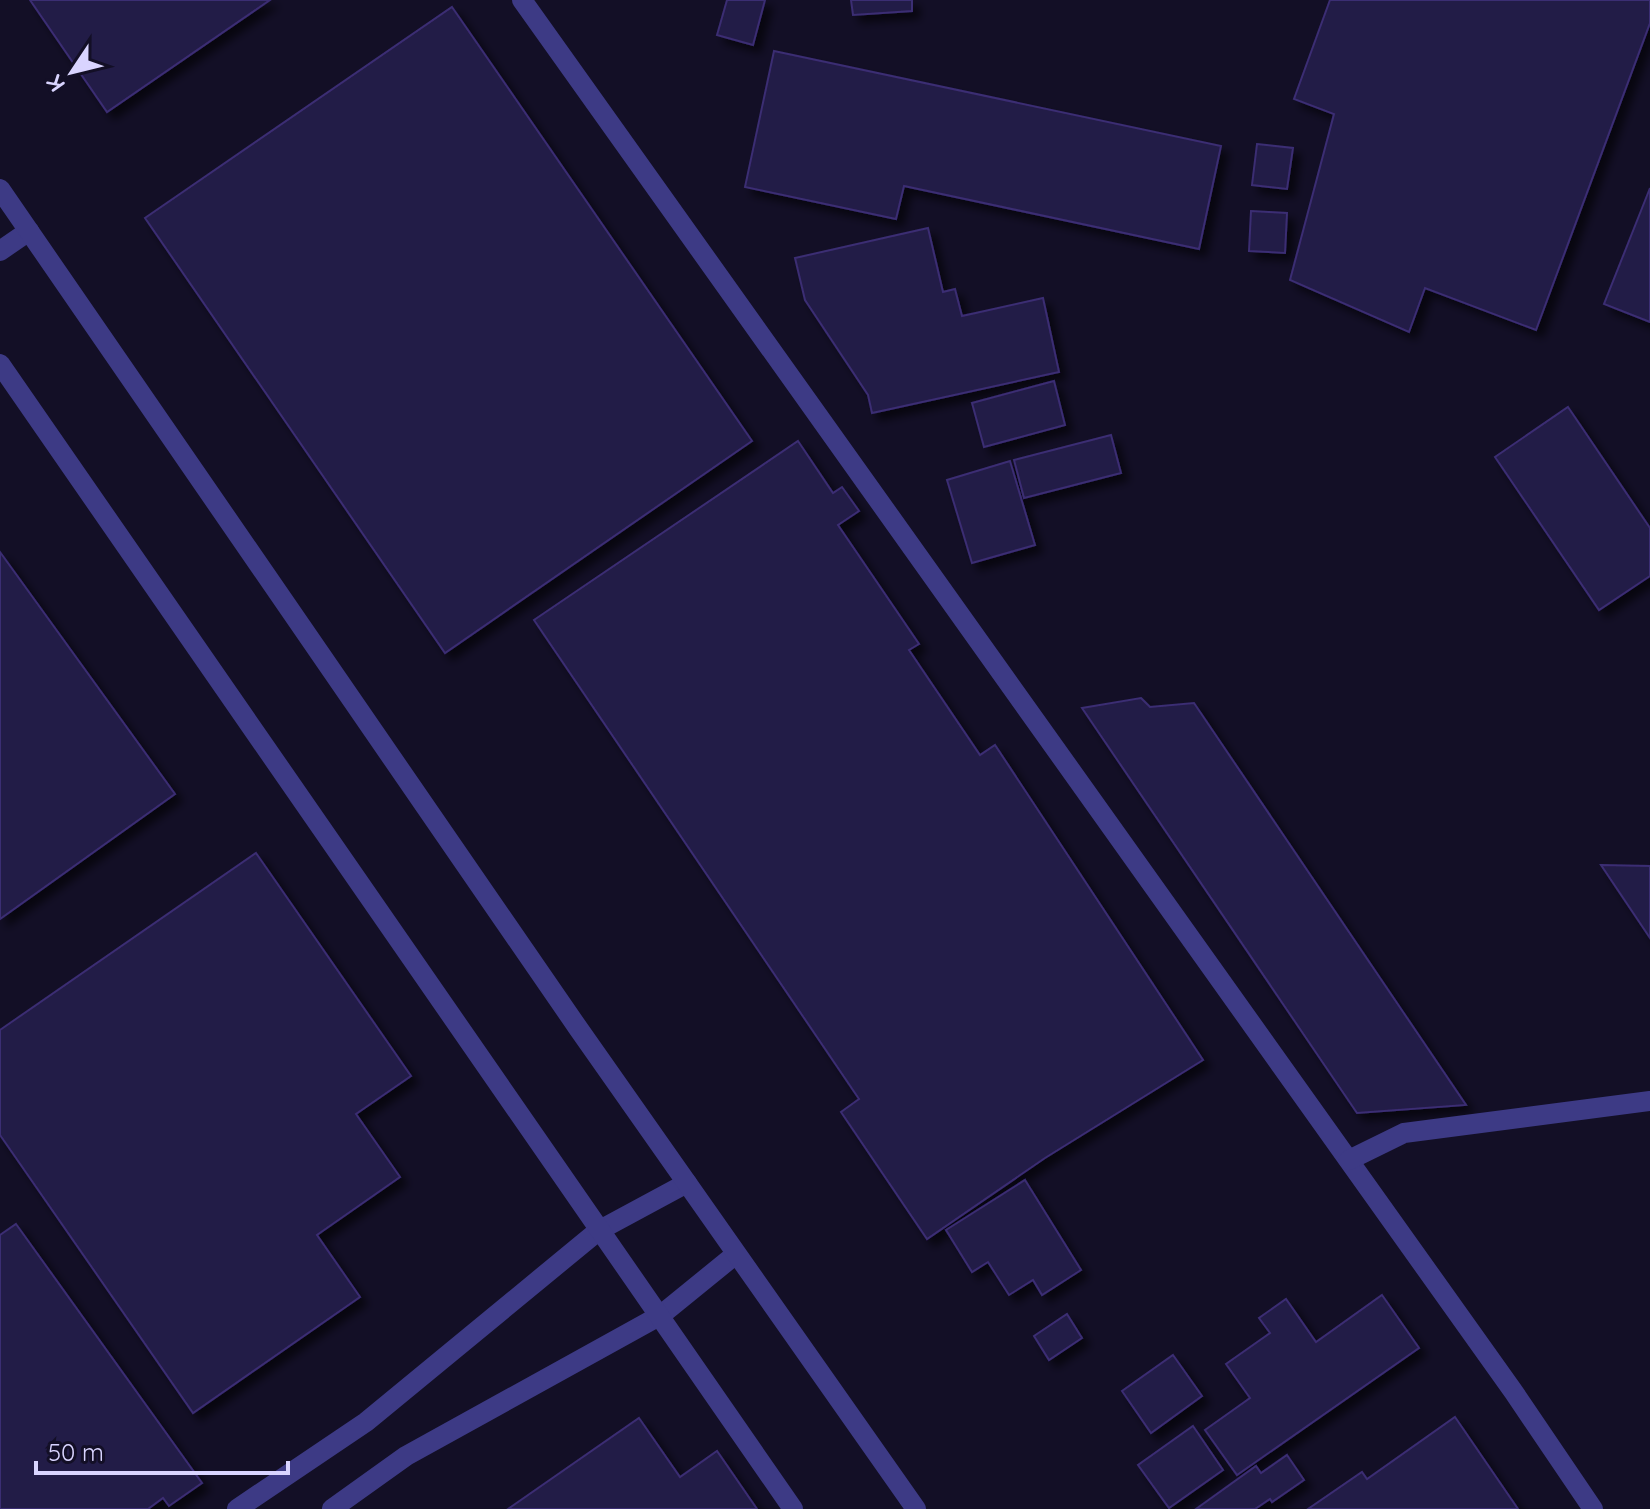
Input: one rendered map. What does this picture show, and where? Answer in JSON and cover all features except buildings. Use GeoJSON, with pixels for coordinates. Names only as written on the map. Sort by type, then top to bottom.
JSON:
{"type":"FeatureCollection","features":[{"type":"Feature","properties":{"kind":"street"},"geometry":{"type":"LineString","coordinates":[[522,0],[1349,1160],[1593,1509]]}},
{"type":"Feature","properties":{"kind":"street"},"geometry":{"type":"LineString","coordinates":[[0,189],[736,1254],[916,1509]]}},
{"type":"Feature","properties":{"kind":"street"},"geometry":{"type":"LineString","coordinates":[[0,251],[29,231]]}},
{"type":"Feature","properties":{"kind":"street"},"geometry":{"type":"LineString","coordinates":[[0,364],[277,759],[598,1231],[661,1315],[793,1509]]}},
{"type":"Feature","properties":{"kind":"street"},"geometry":{"type":"LineString","coordinates":[[1349,1160],[1404,1133],[1650,1101]]}},
{"type":"Feature","properties":{"kind":"street"},"geometry":{"type":"LineString","coordinates":[[237,1509],[366,1422],[598,1231],[687,1183]]}},
{"type":"Feature","properties":{"kind":"street"},"geometry":{"type":"LineString","coordinates":[[332,1509],[406,1456],[661,1315],[736,1254]]}}]}
